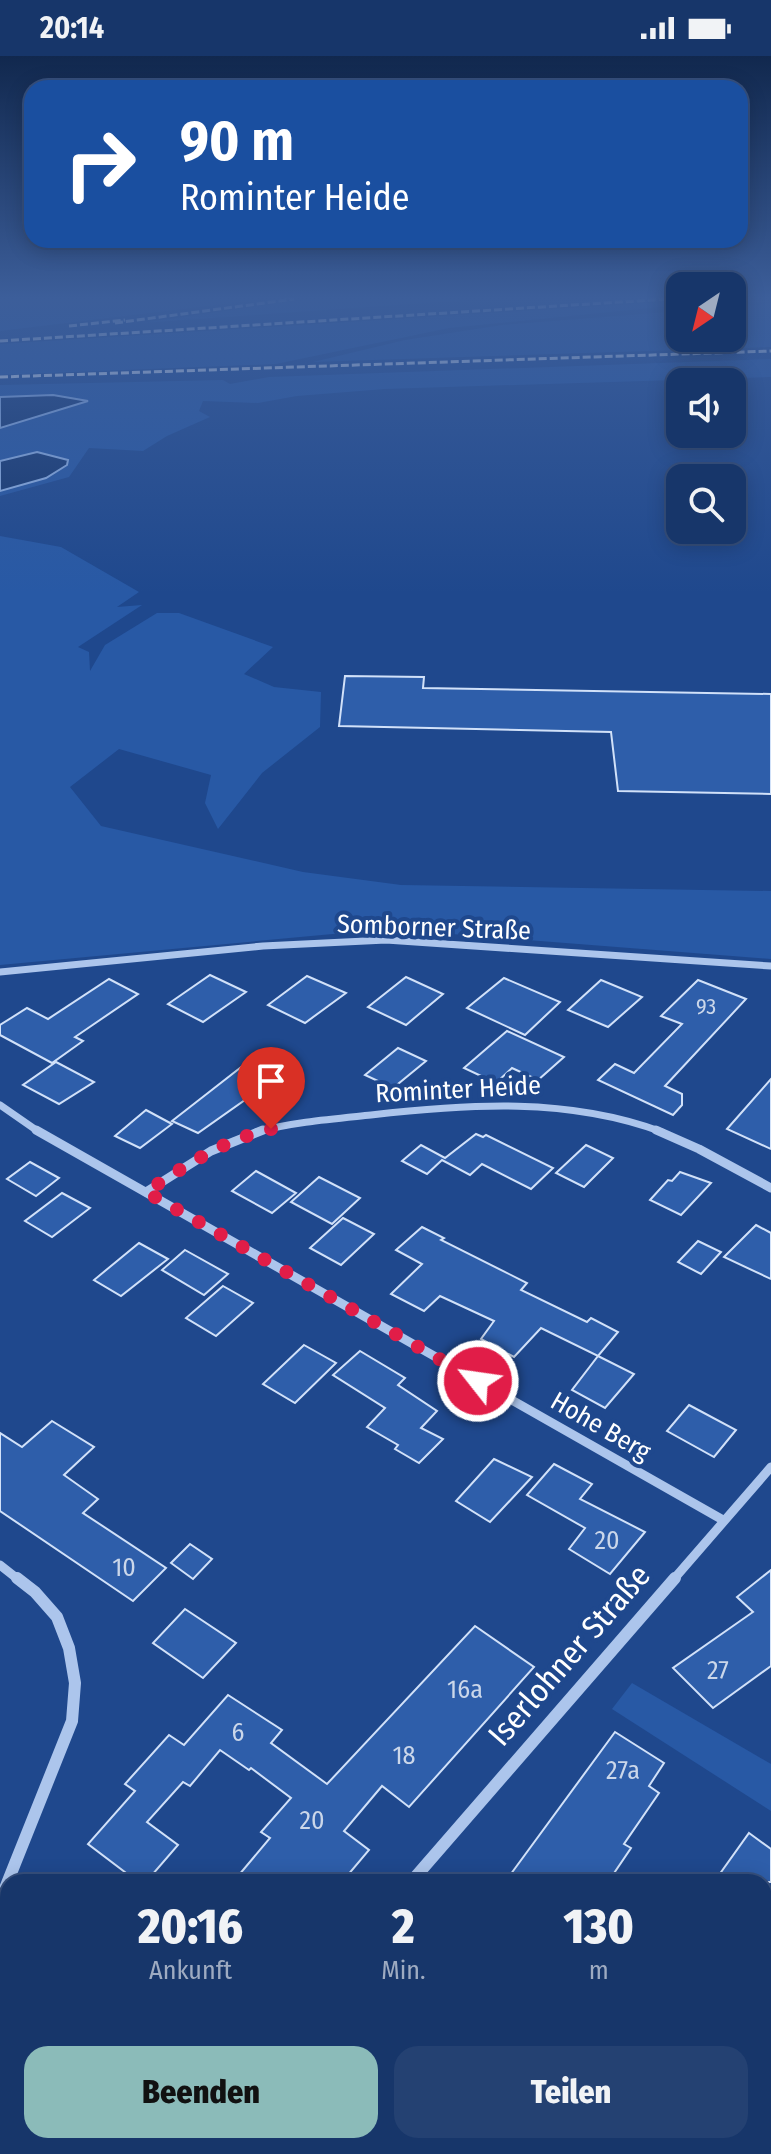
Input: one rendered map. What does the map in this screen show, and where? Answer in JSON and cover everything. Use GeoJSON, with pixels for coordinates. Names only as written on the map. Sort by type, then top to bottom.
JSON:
{"type":"FeatureCollection","features":[{"type":"Feature","properties":{"kind":"street","name":"Somborner Straße"},"geometry":{"type":"LineString","coordinates":[[0,972],[263,946],[386,940],[771,966]]}},
{"type":"Feature","properties":{"kind":"street","name":"Rominter Heide"},"geometry":{"type":"LineString","coordinates":[[146,1192],[204,1155],[251,1133],[291,1124],[414,1110],[526,1104],[575,1109],[660,1132],[723,1160],[771,1188]]}},
{"type":"Feature","properties":{"kind":"street","name":"Hohe Berg"},"geometry":{"type":"LineString","coordinates":[[0,1105],[21,1122],[723,1520]]}},
{"type":"Feature","properties":{"kind":"street","name":"Iserlohner Straße"},"geometry":{"type":"LineString","coordinates":[[418,1874],[771,1467]]}},
{"type":"Feature","properties":{"kind":"street"},"geometry":{"type":"LineString","coordinates":[[0,1565],[35,1592],[57,1617],[69,1648],[75,1683],[72,1721],[11,1874]]}},
{"type":"Feature","properties":{"kind":"shaded area"},"geometry":{"type":"Polygon","coordinates":[[[0,397],[292,397],[258,403],[203,401],[199,411],[210,417],[167,436],[143,451],[89,448],[69,477],[0,496],[0,397]]]}},
{"type":"Feature","properties":{"kind":"shaded area"},"geometry":{"type":"Polygon","coordinates":[[[0,397],[64,397],[88,401],[0,428],[0,397]]]}},
{"type":"Feature","properties":{"kind":"shaded area"},"geometry":{"type":"Polygon","coordinates":[[[37,452],[68,460],[67,465],[46,478],[0,491],[0,461],[37,452]]]}},
{"type":"Feature","properties":{"kind":"shaded area"},"geometry":{"type":"Polygon","coordinates":[[[0,536],[61,547],[139,592],[117,607],[142,605],[78,647],[89,652],[90,671],[105,645],[157,613],[179,613],[273,647],[244,674],[274,687],[321,692],[320,727],[262,773],[218,829],[205,803],[211,775],[119,749],[70,787],[101,826],[303,872],[401,885],[771,891],[771,959],[387,929],[0,965],[0,536]]]}},
{"type":"Feature","properties":{"kind":"shaded area"},"geometry":{"type":"Polygon","coordinates":[[[632,1683],[771,1764],[771,1811],[612,1709],[632,1683]]]}},
{"type":"Feature","properties":{"kind":"building"},"geometry":{"type":"Polygon","coordinates":[[[345,676],[424,677],[423,688],[771,694],[771,794],[618,791],[611,732],[339,726],[345,676]]]}},
{"type":"Feature","properties":{"kind":"building"},"geometry":{"type":"Polygon","coordinates":[[[210,975],[246,992],[203,1022],[168,1004],[210,975]]]}},
{"type":"Feature","properties":{"kind":"building"},"geometry":{"type":"Polygon","coordinates":[[[307,976],[346,993],[305,1023],[268,1005],[307,976]]]}},
{"type":"Feature","properties":{"kind":"building"},"geometry":{"type":"Polygon","coordinates":[[[406,977],[443,994],[406,1025],[368,1007],[406,977]]]}},
{"type":"Feature","properties":{"kind":"building"},"geometry":{"type":"Polygon","coordinates":[[[504,978],[560,1002],[525,1035],[467,1008],[504,978]]]}},
{"type":"Feature","properties":{"kind":"building"},"geometry":{"type":"Polygon","coordinates":[[[109,979],[138,994],[75,1037],[83,1041],[52,1063],[0,1035],[0,1025],[27,1008],[48,1019],[109,979]]]}},
{"type":"Feature","properties":{"kind":"building"},"geometry":{"type":"Polygon","coordinates":[[[601,980],[642,997],[608,1027],[568,1010],[601,980]]]}},
{"type":"Feature","properties":{"kind":"building"},"geometry":{"type":"Polygon","coordinates":[[[698,980],[746,999],[665,1086],[682,1094],[682,1105],[673,1115],[598,1080],[615,1064],[634,1073],[682,1024],[661,1016],[698,980]]]}},
{"type":"Feature","properties":{"kind":"building"},"geometry":{"type":"Polygon","coordinates":[[[507,1031],[564,1057],[538,1080],[512,1068],[496,1083],[464,1068],[507,1031]]]}},
{"type":"Feature","properties":{"kind":"building"},"geometry":{"type":"Polygon","coordinates":[[[398,1048],[426,1061],[393,1088],[365,1075],[398,1048]]]}},
{"type":"Feature","properties":{"kind":"building"},"geometry":{"type":"Polygon","coordinates":[[[249,1061],[294,1084],[262,1109],[245,1100],[198,1133],[172,1121],[249,1061]]]}},
{"type":"Feature","properties":{"kind":"building"},"geometry":{"type":"Polygon","coordinates":[[[56,1062],[94,1082],[59,1104],[23,1085],[56,1062]]]}},
{"type":"Feature","properties":{"kind":"building"},"geometry":{"type":"Polygon","coordinates":[[[771,1079],[771,1149],[727,1129],[771,1079]]]}},
{"type":"Feature","properties":{"kind":"building"},"geometry":{"type":"Polygon","coordinates":[[[146,1110],[172,1124],[140,1148],[115,1136],[146,1110]]]}},
{"type":"Feature","properties":{"kind":"building"},"geometry":{"type":"Polygon","coordinates":[[[476,1134],[486,1135],[553,1168],[531,1189],[482,1164],[470,1175],[442,1160],[427,1174],[402,1161],[421,1145],[445,1158],[476,1134]]]}},
{"type":"Feature","properties":{"kind":"building"},"geometry":{"type":"Polygon","coordinates":[[[586,1145],[613,1158],[584,1187],[556,1173],[586,1145]]]}},
{"type":"Feature","properties":{"kind":"building"},"geometry":{"type":"Polygon","coordinates":[[[30,1162],[59,1178],[36,1196],[7,1179],[30,1162]]]}},
{"type":"Feature","properties":{"kind":"building"},"geometry":{"type":"Polygon","coordinates":[[[256,1171],[296,1193],[272,1213],[232,1191],[256,1171]]]}},
{"type":"Feature","properties":{"kind":"building"},"geometry":{"type":"Polygon","coordinates":[[[680,1172],[711,1183],[681,1215],[650,1200],[680,1172]]]}},
{"type":"Feature","properties":{"kind":"building"},"geometry":{"type":"Polygon","coordinates":[[[319,1177],[360,1198],[332,1224],[291,1202],[319,1177]]]}},
{"type":"Feature","properties":{"kind":"building"},"geometry":{"type":"Polygon","coordinates":[[[62,1193],[90,1208],[52,1237],[25,1221],[62,1193]]]}},
{"type":"Feature","properties":{"kind":"building"},"geometry":{"type":"Polygon","coordinates":[[[343,1218],[374,1234],[341,1265],[310,1248],[343,1218]]]}},
{"type":"Feature","properties":{"kind":"building"},"geometry":{"type":"Polygon","coordinates":[[[756,1225],[771,1233],[771,1279],[724,1257],[756,1225]]]}},
{"type":"Feature","properties":{"kind":"building"},"geometry":{"type":"Polygon","coordinates":[[[422,1227],[444,1238],[441,1240],[527,1283],[521,1290],[587,1322],[591,1318],[618,1332],[598,1356],[541,1328],[514,1357],[481,1339],[494,1321],[440,1296],[424,1311],[391,1294],[422,1264],[396,1250],[422,1227]]]}},
{"type":"Feature","properties":{"kind":"building"},"geometry":{"type":"Polygon","coordinates":[[[698,1241],[721,1252],[701,1274],[678,1262],[698,1241]]]}},
{"type":"Feature","properties":{"kind":"building"},"geometry":{"type":"Polygon","coordinates":[[[139,1243],[168,1259],[121,1296],[94,1280],[139,1243]]]}},
{"type":"Feature","properties":{"kind":"building"},"geometry":{"type":"Polygon","coordinates":[[[185,1250],[228,1274],[204,1295],[162,1270],[185,1250]]]}},
{"type":"Feature","properties":{"kind":"building"},"geometry":{"type":"Polygon","coordinates":[[[223,1286],[253,1303],[216,1336],[186,1318],[223,1286]]]}},
{"type":"Feature","properties":{"kind":"building"},"geometry":{"type":"Polygon","coordinates":[[[304,1345],[336,1363],[295,1403],[263,1384],[304,1345]]]}},
{"type":"Feature","properties":{"kind":"building"},"geometry":{"type":"Polygon","coordinates":[[[360,1351],[405,1378],[398,1385],[437,1411],[421,1428],[443,1439],[419,1463],[395,1449],[398,1445],[367,1427],[385,1408],[333,1375],[360,1351]]]}},
{"type":"Feature","properties":{"kind":"building"},"geometry":{"type":"Polygon","coordinates":[[[598,1356],[634,1374],[605,1408],[572,1390],[598,1356]]]}},
{"type":"Feature","properties":{"kind":"building"},"geometry":{"type":"Polygon","coordinates":[[[689,1405],[736,1430],[714,1457],[667,1431],[689,1405]]]}},
{"type":"Feature","properties":{"kind":"building"},"geometry":{"type":"Polygon","coordinates":[[[52,1421],[94,1447],[64,1475],[98,1499],[83,1513],[166,1568],[133,1601],[0,1511],[0,1433],[22,1447],[52,1421]]]}},
{"type":"Feature","properties":{"kind":"building"},"geometry":{"type":"Polygon","coordinates":[[[494,1459],[532,1477],[490,1522],[456,1501],[494,1459]]]}},
{"type":"Feature","properties":{"kind":"building"},"geometry":{"type":"Polygon","coordinates":[[[554,1464],[592,1484],[580,1499],[645,1532],[610,1574],[569,1549],[585,1528],[527,1495],[554,1464]]]}},
{"type":"Feature","properties":{"kind":"building"},"geometry":{"type":"Polygon","coordinates":[[[190,1544],[212,1559],[193,1579],[171,1563],[190,1544]]]}},
{"type":"Feature","properties":{"kind":"building"},"geometry":{"type":"Polygon","coordinates":[[[771,1570],[771,1666],[713,1708],[673,1668],[753,1612],[737,1597],[771,1570]]]}},
{"type":"Feature","properties":{"kind":"building"},"geometry":{"type":"Polygon","coordinates":[[[185,1609],[236,1643],[203,1678],[153,1643],[185,1609]]]}},
{"type":"Feature","properties":{"kind":"building"},"geometry":{"type":"Polygon","coordinates":[[[475,1626],[534,1667],[409,1807],[382,1786],[344,1831],[369,1850],[349,1874],[240,1874],[270,1838],[261,1832],[291,1798],[251,1768],[249,1770],[220,1750],[190,1786],[183,1782],[147,1822],[178,1845],[153,1874],[127,1874],[88,1844],[135,1791],[125,1784],[169,1735],[184,1745],[228,1695],[282,1730],[271,1743],[327,1784],[475,1626]]]}},
{"type":"Feature","properties":{"kind":"building"},"geometry":{"type":"Polygon","coordinates":[[[615,1732],[664,1763],[649,1786],[659,1793],[624,1844],[631,1848],[613,1874],[511,1874],[615,1732]]]}},
{"type":"Feature","properties":{"kind":"building"},"geometry":{"type":"Polygon","coordinates":[[[749,1833],[771,1849],[771,1874],[720,1874],[749,1833]]]}},
{"type":"Feature","properties":{"kind":"route"},"geometry":{"type":"LineString","coordinates":[[271,1129],[251,1133],[204,1155],[146,1192],[478,1381]]}}]}
